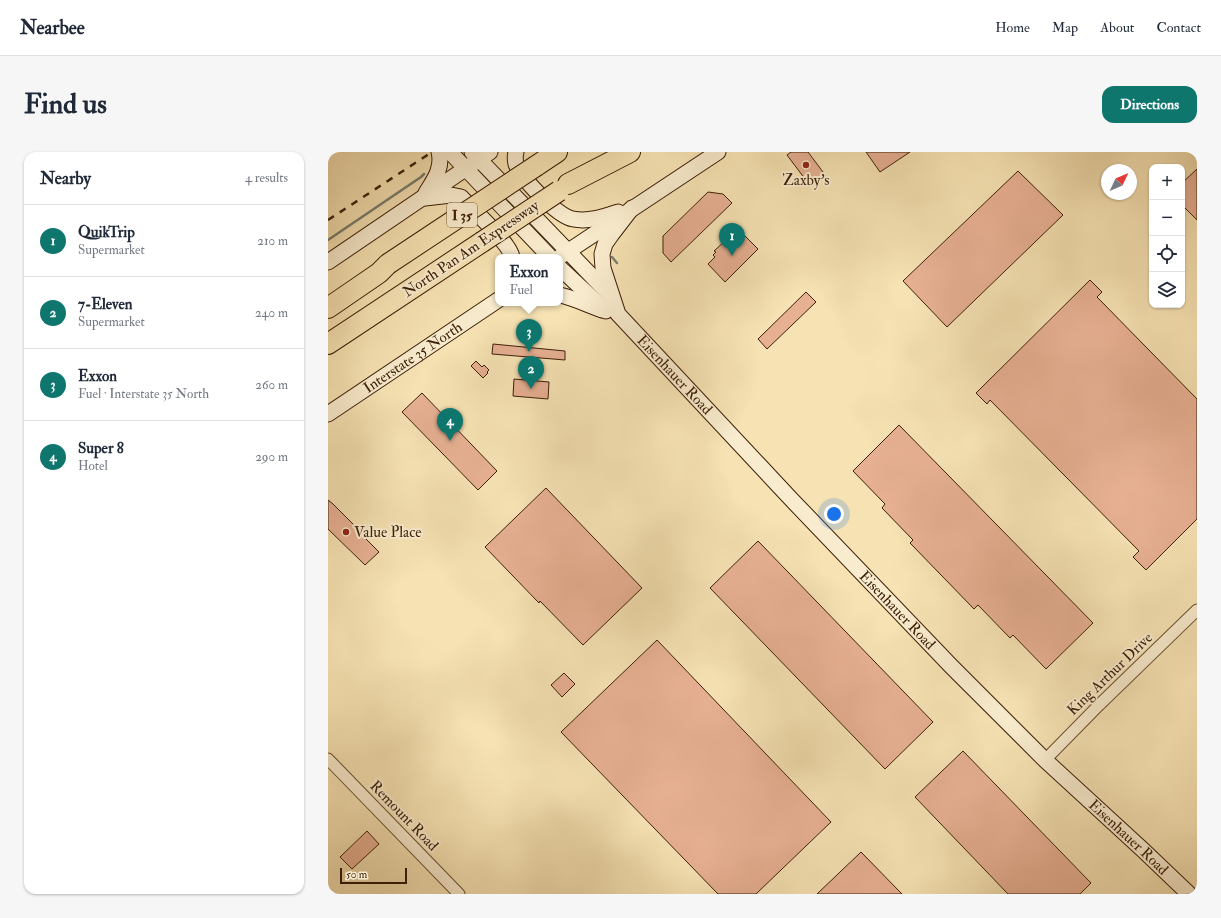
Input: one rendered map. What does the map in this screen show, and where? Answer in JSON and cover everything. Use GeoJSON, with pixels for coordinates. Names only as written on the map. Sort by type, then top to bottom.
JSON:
{"type":"FeatureCollection","features":[{"type":"Feature","properties":{"kind":"highway","name":"I 35"},"geometry":{"type":"LineString","coordinates":[[328,308],[379,273],[388,264],[557,152]]}},
{"type":"Feature","properties":{"kind":"highway","name":"North Pan Am Expressway"},"geometry":{"type":"LineString","coordinates":[[328,344],[477,246],[614,152]]}},
{"type":"Feature","properties":{"kind":"highway"},"geometry":{"type":"LineString","coordinates":[[563,188],[630,152]]}},
{"type":"Feature","properties":{"kind":"highway"},"geometry":{"type":"LineString","coordinates":[[328,357],[384,319],[477,246]]}},
{"type":"Feature","properties":{"kind":"highway"},"geometry":{"type":"LineString","coordinates":[[328,295],[388,264]]}},
{"type":"Feature","properties":{"kind":"main road"},"geometry":{"type":"LineString","coordinates":[[422,198],[436,178],[440,165],[439,152]]}},
{"type":"Feature","properties":{"kind":"main road"},"geometry":{"type":"LineString","coordinates":[[450,152],[547,254]]}},
{"type":"Feature","properties":{"kind":"main road"},"geometry":{"type":"LineString","coordinates":[[516,152],[515,162],[522,174],[563,216],[582,221],[593,220],[632,208]]}},
{"type":"Feature","properties":{"kind":"main road"},"geometry":{"type":"LineString","coordinates":[[564,254],[718,152]]}},
{"type":"Feature","properties":{"kind":"main road"},"geometry":{"type":"LineString","coordinates":[[328,262],[465,168],[480,154]]}},
{"type":"Feature","properties":{"kind":"main road","name":"Eisenhauer Road"},"geometry":{"type":"LineString","coordinates":[[480,154],[564,254],[612,308],[923,638],[1045,760],[1189,894]]}},
{"type":"Feature","properties":{"kind":"main road"},"geometry":{"type":"LineString","coordinates":[[422,198],[446,195],[461,197],[505,244],[512,254]]}},
{"type":"Feature","properties":{"kind":"main road"},"geometry":{"type":"LineString","coordinates":[[563,295],[584,304],[612,308],[602,254],[605,244],[632,208]]}},
{"type":"Feature","properties":{"kind":"main road","name":"Eisenhauer Road"},"geometry":{"type":"LineString","coordinates":[[563,270],[612,308]]}},
{"type":"Feature","properties":{"kind":"main road","name":"Interstate 35 North"},"geometry":{"type":"LineString","coordinates":[[328,414],[495,302]]}},
{"type":"Feature","properties":{"kind":"main road"},"geometry":{"type":"LineString","coordinates":[[1161,867],[1181,894]]}},
{"type":"Feature","properties":{"kind":"street","name":"King Arthur Drive"},"geometry":{"type":"LineString","coordinates":[[1045,760],[1099,705],[1197,610]]}},
{"type":"Feature","properties":{"kind":"street","name":"Remount Road"},"geometry":{"type":"LineString","coordinates":[[328,759],[458,894]]}},
{"type":"Feature","properties":{"kind":"building","name":"Zaxby's"},"geometry":{"type":"Polygon","coordinates":[[[791,152],[808,152],[826,176],[814,184],[811,180],[808,183],[787,155],[791,152]]]}},
{"type":"Feature","properties":{"kind":"building"},"geometry":{"type":"Polygon","coordinates":[[[866,152],[910,152],[880,172],[866,152]]]}},
{"type":"Feature","properties":{"kind":"building"},"geometry":{"type":"Polygon","coordinates":[[[1197,169],[1197,220],[1185,208],[1185,180],[1197,169]]]}},
{"type":"Feature","properties":{"kind":"building"},"geometry":{"type":"Polygon","coordinates":[[[1018,171],[1063,215],[947,327],[903,281],[1018,171]]]}},
{"type":"Feature","properties":{"kind":"building"},"geometry":{"type":"Polygon","coordinates":[[[708,192],[723,194],[732,203],[671,262],[663,253],[663,236],[708,192]]]}},
{"type":"Feature","properties":{"kind":"building"},"geometry":{"type":"Polygon","coordinates":[[[741,232],[758,249],[725,282],[708,264],[715,257],[713,255],[716,252],[714,251],[727,239],[728,240],[731,237],[734,240],[741,232]]]}},
{"type":"Feature","properties":{"kind":"building"},"geometry":{"type":"Polygon","coordinates":[[[1090,280],[1102,292],[1097,297],[1197,399],[1197,519],[1146,570],[1133,557],[1139,551],[990,400],[987,404],[976,393],[1090,280]]]}},
{"type":"Feature","properties":{"kind":"building"},"geometry":{"type":"Polygon","coordinates":[[[806,292],[816,302],[767,349],[758,339],[806,292]]]}},
{"type":"Feature","properties":{"kind":"building"},"geometry":{"type":"Polygon","coordinates":[[[493,344],[565,351],[565,360],[492,354],[493,344]]]}},
{"type":"Feature","properties":{"kind":"building"},"geometry":{"type":"Polygon","coordinates":[[[476,361],[482,367],[484,365],[489,370],[483,378],[471,366],[476,361]]]}},
{"type":"Feature","properties":{"kind":"building"},"geometry":{"type":"Polygon","coordinates":[[[514,379],[549,382],[548,399],[513,396],[514,379]]]}},
{"type":"Feature","properties":{"kind":"building"},"geometry":{"type":"Polygon","coordinates":[[[422,393],[497,471],[478,490],[402,412],[422,393]]]}},
{"type":"Feature","properties":{"kind":"building"},"geometry":{"type":"Polygon","coordinates":[[[899,425],[1093,623],[1046,669],[1013,635],[1010,638],[978,605],[974,609],[910,543],[913,540],[882,508],[885,504],[853,471],[899,425]]]}},
{"type":"Feature","properties":{"kind":"building"},"geometry":{"type":"Polygon","coordinates":[[[546,488],[642,588],[583,645],[540,601],[539,603],[485,547],[546,488]]]}},
{"type":"Feature","properties":{"kind":"building","name":"Value Place"},"geometry":{"type":"Polygon","coordinates":[[[328,500],[379,552],[365,565],[328,529],[328,500]]]}},
{"type":"Feature","properties":{"kind":"building"},"geometry":{"type":"Polygon","coordinates":[[[758,541],[933,722],[885,769],[710,588],[758,541]]]}},
{"type":"Feature","properties":{"kind":"building"},"geometry":{"type":"Polygon","coordinates":[[[657,640],[831,822],[756,894],[718,894],[561,732],[657,640]]]}},
{"type":"Feature","properties":{"kind":"building"},"geometry":{"type":"Polygon","coordinates":[[[564,673],[575,684],[562,697],[551,685],[564,673]]]}},
{"type":"Feature","properties":{"kind":"building"},"geometry":{"type":"Polygon","coordinates":[[[963,751],[1091,883],[1080,894],[1008,894],[915,797],[963,751]]]}},
{"type":"Feature","properties":{"kind":"building"},"geometry":{"type":"Polygon","coordinates":[[[367,831],[379,844],[352,869],[340,857],[367,831]]]}},
{"type":"Feature","properties":{"kind":"building"},"geometry":{"type":"Polygon","coordinates":[[[861,852],[902,894],[817,894],[861,852]]]}},
{"type":"Feature","properties":{"kind":"waterway"},"geometry":{"type":"LineString","coordinates":[[328,240],[424,174]]}},
{"type":"Feature","properties":{"kind":"waterway"},"geometry":{"type":"LineString","coordinates":[[612,257],[617,263]]}},
{"type":"Feature","properties":{"kind":"railway"},"geometry":{"type":"LineString","coordinates":[[328,220],[432,152]]}},
{"type":"Feature","properties":{"kind":"place","name":"Zaxby's"},"geometry":{"type":"Point","coordinates":[806,165]}},
{"type":"Feature","properties":{"kind":"place","name":"QuikTrip"},"geometry":{"type":"Point","coordinates":[732,256]}},
{"type":"Feature","properties":{"kind":"place","name":"Exxon"},"geometry":{"type":"Point","coordinates":[529,352]}},
{"type":"Feature","properties":{"kind":"place","name":"7-Eleven"},"geometry":{"type":"Point","coordinates":[531,389]}},
{"type":"Feature","properties":{"kind":"place","name":"Super 8"},"geometry":{"type":"Point","coordinates":[450,441]}},
{"type":"Feature","properties":{"kind":"place","name":"Value Place"},"geometry":{"type":"Point","coordinates":[346,532]}}]}
